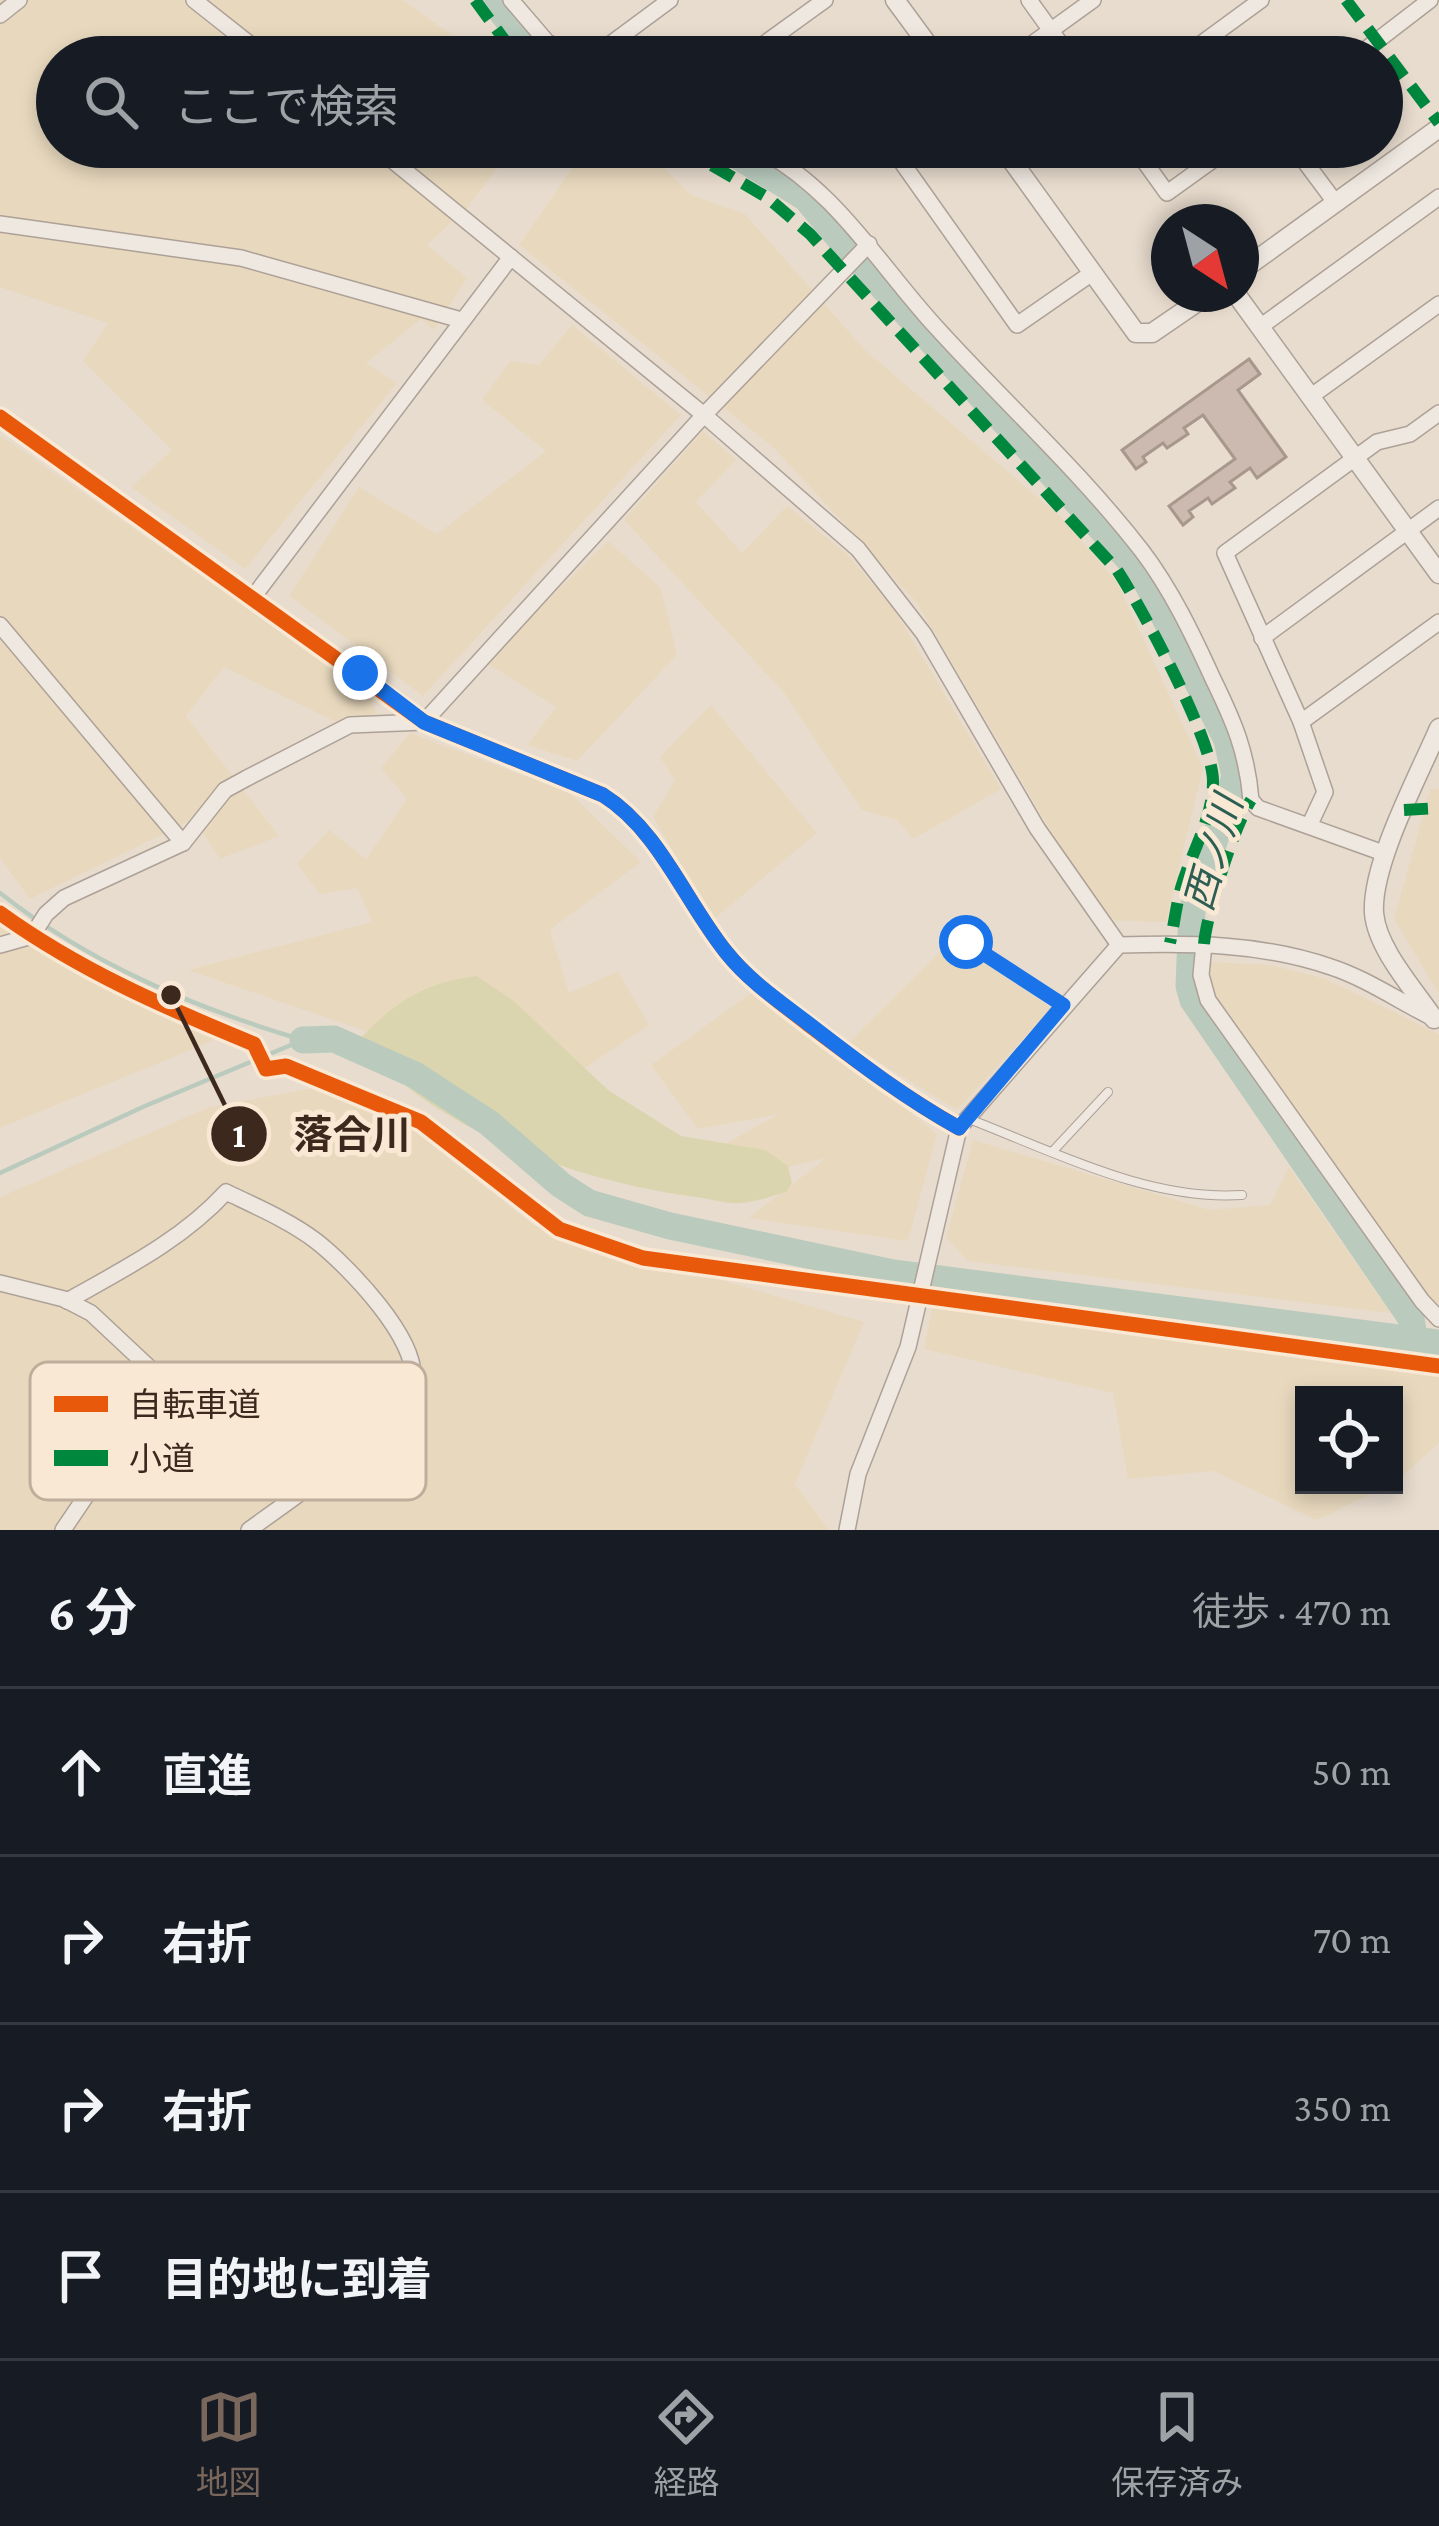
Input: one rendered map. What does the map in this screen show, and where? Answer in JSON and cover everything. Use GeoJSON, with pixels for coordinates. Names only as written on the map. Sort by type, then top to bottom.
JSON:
{"type":"FeatureCollection","features":[{"type":"Feature","properties":{"kind":"street"},"geometry":{"type":"LineString","coordinates":[[0,15],[19,0]]}},
{"type":"Feature","properties":{"kind":"street"},"geometry":{"type":"LineString","coordinates":[[194,0],[239,36]]}},
{"type":"Feature","properties":{"kind":"street"},"geometry":{"type":"LineString","coordinates":[[621,36],[670,0]]}},
{"type":"Feature","properties":{"kind":"street"},"geometry":{"type":"LineString","coordinates":[[775,36],[825,0]]}},
{"type":"Feature","properties":{"kind":"street"},"geometry":{"type":"LineString","coordinates":[[895,0],[920,36]]}},
{"type":"Feature","properties":{"kind":"street"},"geometry":{"type":"LineString","coordinates":[[1029,0],[1055,36]]}},
{"type":"Feature","properties":{"kind":"street"},"geometry":{"type":"LineString","coordinates":[[1044,36],[1093,0]]}},
{"type":"Feature","properties":{"kind":"street"},"geometry":{"type":"LineString","coordinates":[[1212,36],[1261,0]]}},
{"type":"Feature","properties":{"kind":"street"},"geometry":{"type":"LineString","coordinates":[[1383,36],[1430,0]]}},
{"type":"Feature","properties":{"kind":"street"},"geometry":{"type":"LineString","coordinates":[[515,2],[542,36]]}},
{"type":"Feature","properties":{"kind":"street"},"geometry":{"type":"LineString","coordinates":[[1403,154],[1439,128]]}},
{"type":"Feature","properties":{"kind":"street"},"geometry":{"type":"LineString","coordinates":[[402,168],[858,549],[924,634],[1037,829],[1118,945]]}},
{"type":"Feature","properties":{"kind":"street"},"geometry":{"type":"LineString","coordinates":[[790,168],[868,244],[933,324],[1141,550],[1194,638],[1237,729],[1248,761],[1251,800],[1258,808],[1386,854]]}},
{"type":"Feature","properties":{"kind":"street"},"geometry":{"type":"LineString","coordinates":[[905,168],[1018,326],[1092,274]]}},
{"type":"Feature","properties":{"kind":"street"},"geometry":{"type":"LineString","coordinates":[[1017,168],[1129,326],[1142,335],[1152,333],[1183,312]]}},
{"type":"Feature","properties":{"kind":"street"},"geometry":{"type":"LineString","coordinates":[[1149,168],[1167,193],[1202,168]]}},
{"type":"Feature","properties":{"kind":"street"},"geometry":{"type":"LineString","coordinates":[[1310,168],[1335,202]]}},
{"type":"Feature","properties":{"kind":"street"},"geometry":{"type":"LineString","coordinates":[[1259,258],[1383,168]]}},
{"type":"Feature","properties":{"kind":"street"},"geometry":{"type":"LineString","coordinates":[[1260,327],[1439,197]]}},
{"type":"Feature","properties":{"kind":"street"},"geometry":{"type":"LineString","coordinates":[[0,224],[241,258],[461,320]]}},
{"type":"Feature","properties":{"kind":"street"},"geometry":{"type":"LineString","coordinates":[[0,945],[32,936],[64,898],[183,844],[225,790],[350,724],[424,722],[868,244]]}},
{"type":"Feature","properties":{"kind":"street"},"geometry":{"type":"LineString","coordinates":[[254,596],[511,257]]}},
{"type":"Feature","properties":{"kind":"street"},"geometry":{"type":"LineString","coordinates":[[1310,397],[1439,304]]}},
{"type":"Feature","properties":{"kind":"street"},"geometry":{"type":"LineString","coordinates":[[1249,312],[1439,574]]}},
{"type":"Feature","properties":{"kind":"street"},"geometry":{"type":"LineString","coordinates":[[1310,824],[1324,792],[1301,722],[1225,553],[1377,442],[1410,434],[1439,413]]}},
{"type":"Feature","properties":{"kind":"street"},"geometry":{"type":"LineString","coordinates":[[4,424],[254,596],[424,722],[603,795],[622,808],[642,827],[727,954],[753,981],[902,1096],[963,1123]]}},
{"type":"Feature","properties":{"kind":"street"},"geometry":{"type":"LineString","coordinates":[[1262,638],[1439,508]]}},
{"type":"Feature","properties":{"kind":"street"},"geometry":{"type":"LineString","coordinates":[[1301,722],[1439,622]]}},
{"type":"Feature","properties":{"kind":"street"},"geometry":{"type":"LineString","coordinates":[[0,625],[183,844]]}},
{"type":"Feature","properties":{"kind":"street"},"geometry":{"type":"LineString","coordinates":[[1436,1020],[1385,945],[1374,916],[1386,854],[1439,728]]}},
{"type":"Feature","properties":{"kind":"street"},"geometry":{"type":"LineString","coordinates":[[0,913],[151,1003],[261,1055],[266,1069],[286,1066],[421,1122],[560,1229],[643,1258],[1439,1366]]}},
{"type":"Feature","properties":{"kind":"street"},"geometry":{"type":"LineString","coordinates":[[1193,944],[1208,1000],[1439,1319]]}},
{"type":"Feature","properties":{"kind":"street"},"geometry":{"type":"LineString","coordinates":[[847,1530],[859,1474],[908,1347],[963,1123],[1118,945],[1260,948],[1334,968],[1436,1020]]}},
{"type":"Feature","properties":{"kind":"street"},"geometry":{"type":"LineString","coordinates":[[67,1301],[148,1256],[202,1218],[226,1192],[314,1239],[359,1281],[402,1339],[412,1362]]}},
{"type":"Feature","properties":{"kind":"street"},"geometry":{"type":"LineString","coordinates":[[0,1283],[67,1301],[113,1331],[145,1362]]}},
{"type":"Feature","properties":{"kind":"street"},"geometry":{"type":"LineString","coordinates":[[63,1530],[83,1500]]}},
{"type":"Feature","properties":{"kind":"street"},"geometry":{"type":"LineString","coordinates":[[249,1530],[288,1500]]}},
{"type":"Feature","properties":{"kind":"lane"},"geometry":{"type":"LineString","coordinates":[[966,942],[1063,1005]]}},
{"type":"Feature","properties":{"kind":"lane"},"geometry":{"type":"LineString","coordinates":[[1053,1151],[1108,1092]]}},
{"type":"Feature","properties":{"kind":"lane"},"geometry":{"type":"LineString","coordinates":[[963,1123],[1116,1175],[1205,1197],[1242,1195]]}},
{"type":"Feature","properties":{"kind":"shaded area"},"geometry":{"type":"Polygon","coordinates":[[[0,0],[403,0],[454,36],[36,36],[36,168],[498,168],[467,208],[427,245],[467,278],[434,330],[421,319],[366,363],[397,383],[245,569],[131,487],[172,450],[83,361],[108,323],[0,287],[0,0]]]}},
{"type":"Feature","properties":{"kind":"shaded area"},"geometry":{"type":"Polygon","coordinates":[[[572,168],[664,168],[691,195],[745,214],[865,350],[1061,517],[1117,582],[1203,768],[1166,922],[1103,920],[917,603],[774,448],[519,245],[572,168]]]}},
{"type":"Feature","properties":{"kind":"shaded area"},"geometry":{"type":"Polygon","coordinates":[[[572,325],[681,415],[423,696],[289,596],[359,487],[437,534],[546,451],[482,400],[510,361],[539,365],[572,325]]]}},
{"type":"Feature","properties":{"kind":"shaded area"},"geometry":{"type":"Polygon","coordinates":[[[703,431],[736,460],[696,502],[742,553],[787,506],[847,554],[895,611],[1001,789],[913,839],[897,820],[862,810],[785,694],[624,520],[703,431]]]}},
{"type":"Feature","properties":{"kind":"shaded area"},"geometry":{"type":"Polygon","coordinates":[[[0,435],[365,690],[383,724],[356,732],[224,667],[186,716],[279,836],[220,859],[194,819],[30,899],[0,858],[0,435]]]}},
{"type":"Feature","properties":{"kind":"shaded area"},"geometry":{"type":"Polygon","coordinates":[[[608,541],[661,588],[677,655],[577,761],[527,745],[556,707],[485,662],[608,541]]]}},
{"type":"Feature","properties":{"kind":"shaded area"},"geometry":{"type":"Polygon","coordinates":[[[711,705],[817,833],[713,920],[653,817],[675,781],[660,757],[711,705]]]}},
{"type":"Feature","properties":{"kind":"shaded area"},"geometry":{"type":"Polygon","coordinates":[[[410,733],[570,793],[641,862],[550,930],[569,993],[618,971],[649,1025],[542,1097],[444,1058],[188,970],[372,922],[357,888],[320,894],[297,864],[329,830],[366,859],[407,799],[381,768],[410,733]]]}},
{"type":"Feature","properties":{"kind":"shaded area"},"geometry":{"type":"Polygon","coordinates":[[[1439,788],[1439,994],[1394,919],[1430,790],[1439,788]]]}},
{"type":"Feature","properties":{"kind":"shaded area"},"geometry":{"type":"Polygon","coordinates":[[[0,927],[215,1040],[0,1128],[0,927]]]}},
{"type":"Feature","properties":{"kind":"shaded area"},"geometry":{"type":"Polygon","coordinates":[[[951,941],[1052,1008],[957,1110],[848,1043],[951,941]]]}},
{"type":"Feature","properties":{"kind":"shaded area"},"geometry":{"type":"Polygon","coordinates":[[[1209,962],[1271,965],[1326,979],[1439,1034],[1439,1304],[1430,1298],[1214,997],[1209,962]]]}},
{"type":"Feature","properties":{"kind":"shaded area"},"geometry":{"type":"Polygon","coordinates":[[[477,976],[515,1002],[608,1090],[681,1136],[765,1150],[788,1166],[792,1183],[786,1192],[730,1203],[652,1190],[559,1165],[468,1126],[427,1101],[390,1073],[359,1040],[412,996],[442,983],[477,976]]]}},
{"type":"Feature","properties":{"kind":"shaded area"},"geometry":{"type":"Polygon","coordinates":[[[757,989],[937,1134],[908,1241],[749,1218],[826,1158],[723,1182],[716,1149],[779,1114],[698,1129],[651,1065],[757,989]]]}},
{"type":"Feature","properties":{"kind":"shaded area"},"geometry":{"type":"Polygon","coordinates":[[[351,1081],[532,1224],[864,1322],[795,1484],[829,1530],[0,1530],[0,1197],[210,1107],[351,1081]]]}},
{"type":"Feature","properties":{"kind":"shaded area"},"geometry":{"type":"Polygon","coordinates":[[[973,1140],[1210,1210],[1270,1205],[1289,1167],[1391,1313],[968,1261],[946,1238],[973,1140]]]}},
{"type":"Feature","properties":{"kind":"shaded area"},"geometry":{"type":"Polygon","coordinates":[[[932,1307],[1439,1374],[1439,1443],[1403,1475],[1403,1386],[1295,1386],[1295,1494],[1370,1494],[1317,1520],[1213,1471],[1128,1479],[1113,1393],[924,1349],[932,1307]]]}},
{"type":"Feature","properties":{"kind":"building"},"geometry":{"type":"Polygon","coordinates":[[[1249,359],[1260,374],[1238,390],[1286,457],[1257,478],[1250,468],[1230,482],[1235,488],[1212,504],[1208,498],[1189,511],[1193,517],[1183,525],[1169,506],[1235,459],[1203,415],[1184,428],[1188,434],[1167,448],[1163,443],[1143,457],[1146,462],[1136,469],[1122,450],[1249,359]]]}},
{"type":"Feature","properties":{"kind":"waterway","name":"西ノ川"},"geometry":{"type":"LineString","coordinates":[[492,0],[521,36]]}},
{"type":"Feature","properties":{"kind":"waterway","name":"西ノ川"},"geometry":{"type":"LineString","coordinates":[[757,168],[806,198],[846,246]]}},
{"type":"Feature","properties":{"kind":"waterway","name":"西ノ川"},"geometry":{"type":"LineString","coordinates":[[860,262],[1143,575],[1227,740],[1235,776],[1192,911],[1189,986],[1193,1000],[1411,1318],[1414,1337]]}},
{"type":"Feature","properties":{"kind":"waterway"},"geometry":{"type":"LineString","coordinates":[[0,893],[70,941],[145,981],[223,1014],[303,1040]]}},
{"type":"Feature","properties":{"kind":"waterway"},"geometry":{"type":"LineString","coordinates":[[303,1040],[334,1039],[415,1075],[489,1123],[589,1203],[670,1226],[893,1273],[1439,1343]]}},
{"type":"Feature","properties":{"kind":"waterway"},"geometry":{"type":"LineString","coordinates":[[0,1173],[303,1040]]}},
{"type":"Feature","properties":{"kind":"marked path"},"geometry":{"type":"LineString","coordinates":[[475,0],[502,36]]}},
{"type":"Feature","properties":{"kind":"marked path"},"geometry":{"type":"LineString","coordinates":[[1346,0],[1373,36]]}},
{"type":"Feature","properties":{"kind":"marked path"},"geometry":{"type":"LineString","coordinates":[[1403,75],[1439,123]]}},
{"type":"Feature","properties":{"kind":"marked path"},"geometry":{"type":"LineString","coordinates":[[717,168],[768,198],[810,234],[1117,570],[1128,588],[1189,706],[1213,781],[1170,943]]}},
{"type":"Feature","properties":{"kind":"marked path"},"geometry":{"type":"LineString","coordinates":[[1204,944],[1222,870],[1251,800]]}},
{"type":"Feature","properties":{"kind":"marked path"},"geometry":{"type":"LineString","coordinates":[[1404,810],[1439,808]]}},
{"type":"Feature","properties":{"kind":"cycle path"},"geometry":{"type":"LineString","coordinates":[[0,417],[424,722],[603,795],[640,827],[711,932],[745,972],[864,1066],[959,1128]]}},
{"type":"Feature","properties":{"kind":"cycle path"},"geometry":{"type":"LineString","coordinates":[[0,913],[123,986],[254,1044],[266,1069],[286,1066],[421,1122],[559,1229],[643,1258],[1439,1366]]}},
{"type":"Feature","properties":{"kind":"place","name":"落合川"},"geometry":{"type":"Point","coordinates":[171,995]}},
{"type":"Feature","properties":{"kind":"route"},"geometry":{"type":"LineString","coordinates":[[360,673],[424,722],[603,795],[622,808],[642,827],[727,954],[753,981],[902,1096],[959,1128],[1063,1005],[966,942]]}}]}
